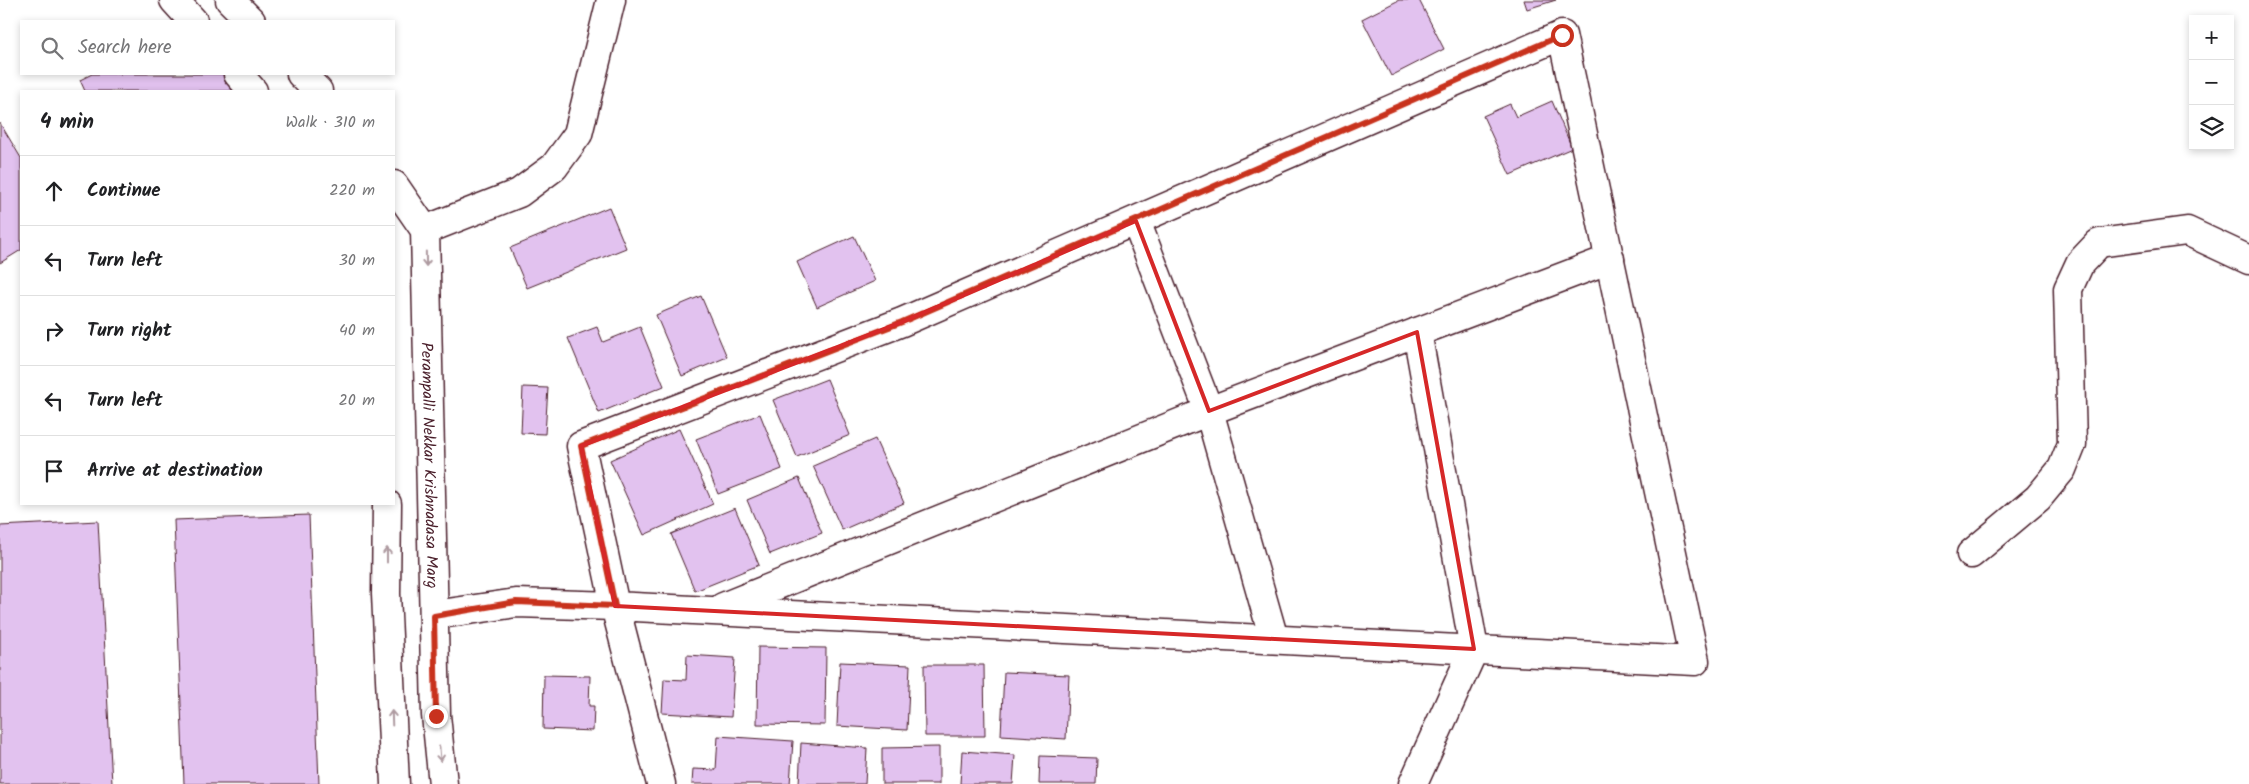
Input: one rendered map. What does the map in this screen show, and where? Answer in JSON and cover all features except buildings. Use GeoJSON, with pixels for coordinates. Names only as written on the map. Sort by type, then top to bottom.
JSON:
{"type":"FeatureCollection","features":[{"type":"Feature","properties":{"kind":"street"},"geometry":{"type":"LineString","coordinates":[[174,0],[191,20]]}},
{"type":"Feature","properties":{"kind":"street"},"geometry":{"type":"LineString","coordinates":[[230,0],[250,20]]}},
{"type":"Feature","properties":{"kind":"street"},"geometry":{"type":"LineString","coordinates":[[395,186],[426,230],[519,193],[554,167],[578,134],[611,0]]}},
{"type":"Feature","properties":{"kind":"street"},"geometry":{"type":"LineString","coordinates":[[434,616],[516,602],[615,606],[1695,661],[1562,35],[902,322],[581,446],[615,606],[661,784]]}},
{"type":"Feature","properties":{"kind":"street"},"geometry":{"type":"LineString","coordinates":[[239,75],[252,90]]}},
{"type":"Feature","properties":{"kind":"street"},"geometry":{"type":"LineString","coordinates":[[302,75],[317,90]]}},
{"type":"Feature","properties":{"kind":"street"},"geometry":{"type":"LineString","coordinates":[[1136,221],[1209,410],[1274,639]]}},
{"type":"Feature","properties":{"kind":"street","name":"Perampalli Nekkar Krishnadasa Marg"},"geometry":{"type":"LineString","coordinates":[[426,230],[436,716],[443,784]]}},
{"type":"Feature","properties":{"kind":"street"},"geometry":{"type":"LineString","coordinates":[[1971,554],[2038,498],[2062,469],[2072,444],[2068,289],[2080,263],[2099,243],[2187,231],[2249,260]]}},
{"type":"Feature","properties":{"kind":"street"},"geometry":{"type":"LineString","coordinates":[[714,611],[1209,410],[1610,259]]}},
{"type":"Feature","properties":{"kind":"street"},"geometry":{"type":"LineString","coordinates":[[1413,784],[1474,649],[1417,332]]}},
{"type":"Feature","properties":{"kind":"street"},"geometry":{"type":"LineString","coordinates":[[387,505],[386,594],[395,784]]}},
{"type":"Feature","properties":{"kind":"highlighted area"},"geometry":{"type":"Polygon","coordinates":[[[1136,221],[1209,411],[1417,332],[1474,649],[615,606],[581,446],[902,322],[1136,221]]]}},
{"type":"Feature","properties":{"kind":"route"},"geometry":{"type":"LineString","coordinates":[[436,716],[434,616],[516,602],[615,606],[581,446],[902,322],[1562,35]]}}]}
